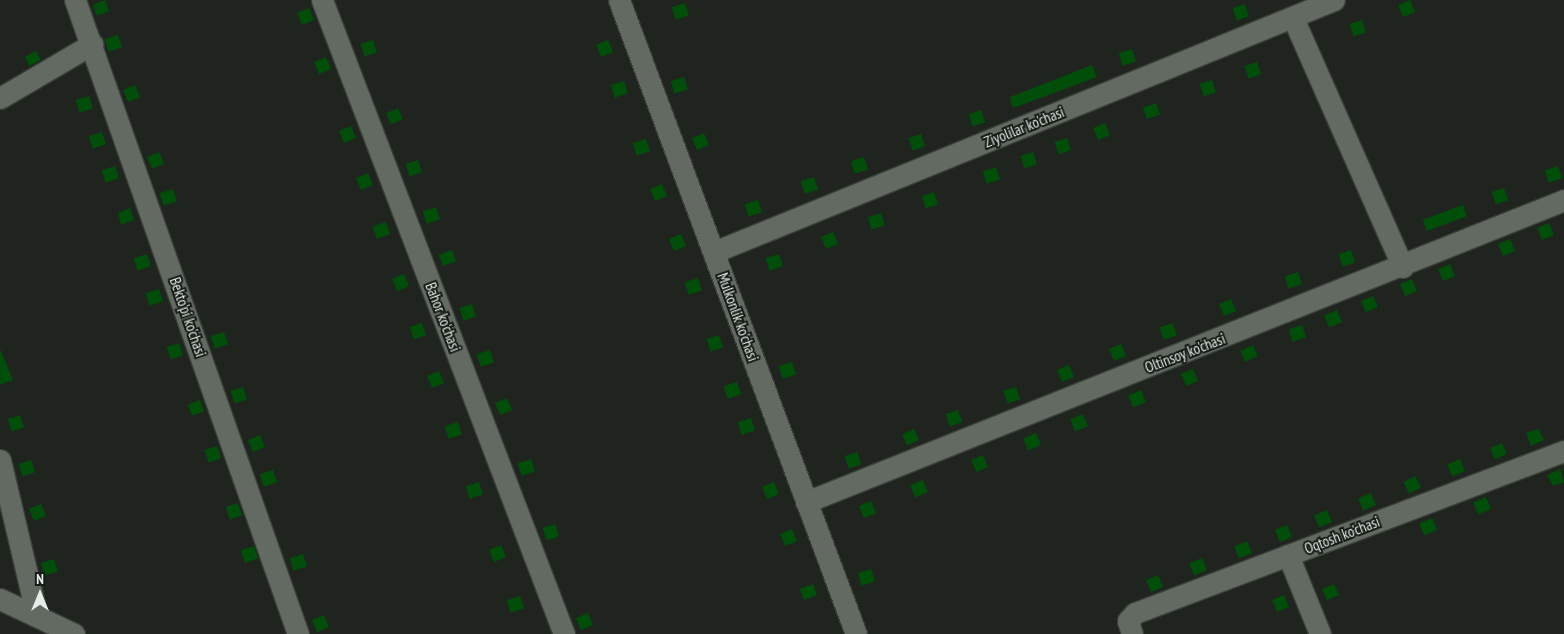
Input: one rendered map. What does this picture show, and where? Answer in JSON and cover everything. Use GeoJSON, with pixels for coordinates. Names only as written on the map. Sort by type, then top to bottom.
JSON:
{"type":"FeatureCollection","features":[{"type":"Feature","properties":{"kind":"street","name":"Bekto'pi ko'chasi"},"geometry":{"type":"LineString","coordinates":[[75,0],[298,634]]}},
{"type":"Feature","properties":{"kind":"street","name":"Bahor ko'chasi"},"geometry":{"type":"LineString","coordinates":[[322,0],[564,634]]}},
{"type":"Feature","properties":{"kind":"street","name":"Ziyolilar ko'chasi"},"geometry":{"type":"LineString","coordinates":[[714,252],[1334,0]]}},
{"type":"Feature","properties":{"kind":"street","name":"Mulkonlik ko'chasi"},"geometry":{"type":"LineString","coordinates":[[627,2],[714,252],[856,634]]}},
{"type":"Feature","properties":{"kind":"street"},"geometry":{"type":"LineString","coordinates":[[1293,18],[1403,267]]}},
{"type":"Feature","properties":{"kind":"street"},"geometry":{"type":"LineString","coordinates":[[0,98],[92,44]]}},
{"type":"Feature","properties":{"kind":"street","name":"Oltinsoy ko'chasi"},"geometry":{"type":"LineString","coordinates":[[806,502],[1403,267],[1564,200]]}},
{"type":"Feature","properties":{"kind":"street","name":"Oqtosh ko'chasi"},"geometry":{"type":"LineString","coordinates":[[1131,630],[1130,616],[1135,613],[1564,451]]}},
{"type":"Feature","properties":{"kind":"street"},"geometry":{"type":"LineString","coordinates":[[0,460],[37,616]]}},
{"type":"Feature","properties":{"kind":"street"},"geometry":{"type":"LineString","coordinates":[[1288,555],[1320,634]]}},
{"type":"Feature","properties":{"kind":"street"},"geometry":{"type":"LineString","coordinates":[[0,599],[74,634]]}},
{"type":"Feature","properties":{"kind":"building"},"geometry":{"type":"Polygon","coordinates":[[[105,0],[109,11],[97,16],[93,4],[105,0]]]}},
{"type":"Feature","properties":{"kind":"building"},"geometry":{"type":"Polygon","coordinates":[[[1410,0],[1415,12],[1403,17],[1398,5],[1410,0]]]}},
{"type":"Feature","properties":{"kind":"building"},"geometry":{"type":"Polygon","coordinates":[[[685,3],[689,15],[676,20],[672,7],[685,3]]]}},
{"type":"Feature","properties":{"kind":"building"},"geometry":{"type":"Polygon","coordinates":[[[1245,4],[1249,16],[1237,20],[1233,8],[1245,4]]]}},
{"type":"Feature","properties":{"kind":"building"},"geometry":{"type":"Polygon","coordinates":[[[309,8],[314,20],[302,25],[297,13],[309,8]]]}},
{"type":"Feature","properties":{"kind":"building"},"geometry":{"type":"Polygon","coordinates":[[[1362,20],[1366,32],[1354,36],[1350,24],[1362,20]]]}},
{"type":"Feature","properties":{"kind":"building"},"geometry":{"type":"Polygon","coordinates":[[[118,35],[122,47],[109,52],[105,39],[118,35]]]}},
{"type":"Feature","properties":{"kind":"building"},"geometry":{"type":"Polygon","coordinates":[[[373,40],[377,52],[365,56],[361,44],[373,40]]]}},
{"type":"Feature","properties":{"kind":"building"},"geometry":{"type":"Polygon","coordinates":[[[608,40],[613,52],[601,57],[596,45],[608,40]]]}},
{"type":"Feature","properties":{"kind":"building"},"geometry":{"type":"Polygon","coordinates":[[[1132,49],[1136,61],[1123,66],[1119,53],[1132,49]]]}},
{"type":"Feature","properties":{"kind":"building"},"geometry":{"type":"Polygon","coordinates":[[[36,51],[41,60],[29,66],[25,57],[36,51]]]}},
{"type":"Feature","properties":{"kind":"building"},"geometry":{"type":"Polygon","coordinates":[[[326,57],[331,69],[319,74],[314,62],[326,57]]]}},
{"type":"Feature","properties":{"kind":"building"},"geometry":{"type":"Polygon","coordinates":[[[1257,62],[1261,74],[1249,78],[1245,66],[1257,62]]]}},
{"type":"Feature","properties":{"kind":"building"},"geometry":{"type":"Polygon","coordinates":[[[1092,65],[1097,77],[1013,108],[1010,97],[1092,65]]]}},
{"type":"Feature","properties":{"kind":"building"},"geometry":{"type":"Polygon","coordinates":[[[684,77],[688,89],[675,94],[671,81],[684,77]]]}},
{"type":"Feature","properties":{"kind":"building"},"geometry":{"type":"Polygon","coordinates":[[[1212,80],[1216,92],[1204,96],[1200,84],[1212,80]]]}},
{"type":"Feature","properties":{"kind":"building"},"geometry":{"type":"Polygon","coordinates":[[[624,81],[628,93],[615,98],[611,85],[624,81]]]}},
{"type":"Feature","properties":{"kind":"building"},"geometry":{"type":"Polygon","coordinates":[[[135,85],[140,97],[128,102],[123,90],[135,85]]]}},
{"type":"Feature","properties":{"kind":"building"},"geometry":{"type":"Polygon","coordinates":[[[89,96],[93,108],[80,113],[76,100],[89,96]]]}},
{"type":"Feature","properties":{"kind":"building"},"geometry":{"type":"Polygon","coordinates":[[[1156,103],[1160,114],[1147,119],[1143,108],[1156,103]]]}},
{"type":"Feature","properties":{"kind":"building"},"geometry":{"type":"Polygon","coordinates":[[[398,108],[403,119],[391,124],[386,113],[398,108]]]}},
{"type":"Feature","properties":{"kind":"building"},"geometry":{"type":"Polygon","coordinates":[[[981,110],[985,122],[973,126],[969,114],[981,110]]]}},
{"type":"Feature","properties":{"kind":"building"},"geometry":{"type":"Polygon","coordinates":[[[1105,123],[1110,135],[1098,140],[1093,128],[1105,123]]]}},
{"type":"Feature","properties":{"kind":"building"},"geometry":{"type":"Polygon","coordinates":[[[351,126],[356,138],[344,143],[339,131],[351,126]]]}},
{"type":"Feature","properties":{"kind":"building"},"geometry":{"type":"Polygon","coordinates":[[[102,132],[106,144],[93,149],[89,136],[102,132]]]}},
{"type":"Feature","properties":{"kind":"building"},"geometry":{"type":"Polygon","coordinates":[[[704,133],[709,145],[697,150],[692,138],[704,133]]]}},
{"type":"Feature","properties":{"kind":"building"},"geometry":{"type":"Polygon","coordinates":[[[921,134],[925,146],[913,150],[909,138],[921,134]]]}},
{"type":"Feature","properties":{"kind":"building"},"geometry":{"type":"Polygon","coordinates":[[[1067,138],[1071,150],[1059,154],[1055,142],[1067,138]]]}},
{"type":"Feature","properties":{"kind":"building"},"geometry":{"type":"Polygon","coordinates":[[[646,139],[650,151],[637,156],[633,143],[646,139]]]}},
{"type":"Feature","properties":{"kind":"building"},"geometry":{"type":"Polygon","coordinates":[[[159,152],[164,164],[152,169],[147,157],[159,152]]]}},
{"type":"Feature","properties":{"kind":"building"},"geometry":{"type":"Polygon","coordinates":[[[1033,152],[1037,164],[1025,168],[1021,156],[1033,152]]]}},
{"type":"Feature","properties":{"kind":"building"},"geometry":{"type":"Polygon","coordinates":[[[864,157],[868,169],[855,174],[851,161],[864,157]]]}},
{"type":"Feature","properties":{"kind":"building"},"geometry":{"type":"Polygon","coordinates":[[[418,160],[422,172],[410,176],[406,164],[418,160]]]}},
{"type":"Feature","properties":{"kind":"building"},"geometry":{"type":"Polygon","coordinates":[[[115,166],[119,178],[106,183],[102,170],[115,166]]]}},
{"type":"Feature","properties":{"kind":"building"},"geometry":{"type":"Polygon","coordinates":[[[1558,166],[1562,178],[1549,183],[1545,170],[1558,166]]]}},
{"type":"Feature","properties":{"kind":"building"},"geometry":{"type":"Polygon","coordinates":[[[996,167],[1000,179],[987,184],[983,171],[996,167]]]}},
{"type":"Feature","properties":{"kind":"building"},"geometry":{"type":"Polygon","coordinates":[[[368,173],[373,185],[361,190],[356,178],[368,173]]]}},
{"type":"Feature","properties":{"kind":"building"},"geometry":{"type":"Polygon","coordinates":[[[814,177],[818,189],[805,194],[801,181],[814,177]]]}},
{"type":"Feature","properties":{"kind":"building"},"geometry":{"type":"Polygon","coordinates":[[[662,184],[667,196],[655,201],[650,189],[662,184]]]}},
{"type":"Feature","properties":{"kind":"building"},"geometry":{"type":"Polygon","coordinates":[[[1504,188],[1508,200],[1496,204],[1492,192],[1504,188]]]}},
{"type":"Feature","properties":{"kind":"building"},"geometry":{"type":"Polygon","coordinates":[[[173,189],[177,201],[164,206],[160,193],[173,189]]]}},
{"type":"Feature","properties":{"kind":"building"},"geometry":{"type":"Polygon","coordinates":[[[934,192],[938,204],[926,208],[922,196],[934,192]]]}},
{"type":"Feature","properties":{"kind":"building"},"geometry":{"type":"Polygon","coordinates":[[[758,200],[762,212],[749,217],[745,204],[758,200]]]}},
{"type":"Feature","properties":{"kind":"building"},"geometry":{"type":"Polygon","coordinates":[[[1463,205],[1467,216],[1427,231],[1423,220],[1463,205]]]}},
{"type":"Feature","properties":{"kind":"building"},"geometry":{"type":"Polygon","coordinates":[[[436,207],[440,219],[427,224],[423,211],[436,207]]]}},
{"type":"Feature","properties":{"kind":"building"},"geometry":{"type":"Polygon","coordinates":[[[130,208],[134,220],[121,225],[118,213],[130,208]]]}},
{"type":"Feature","properties":{"kind":"building"},"geometry":{"type":"Polygon","coordinates":[[[881,213],[885,225],[872,230],[868,217],[881,213]]]}},
{"type":"Feature","properties":{"kind":"building"},"geometry":{"type":"Polygon","coordinates":[[[386,222],[390,234],[377,239],[373,226],[386,222]]]}},
{"type":"Feature","properties":{"kind":"building"},"geometry":{"type":"Polygon","coordinates":[[[1549,223],[1554,235],[1542,240],[1537,228],[1549,223]]]}},
{"type":"Feature","properties":{"kind":"building"},"geometry":{"type":"Polygon","coordinates":[[[833,232],[838,244],[826,249],[821,237],[833,232]]]}},
{"type":"Feature","properties":{"kind":"building"},"geometry":{"type":"Polygon","coordinates":[[[681,234],[686,246],[674,251],[669,239],[681,234]]]}},
{"type":"Feature","properties":{"kind":"building"},"geometry":{"type":"Polygon","coordinates":[[[1510,239],[1515,251],[1503,256],[1498,244],[1510,239]]]}},
{"type":"Feature","properties":{"kind":"building"},"geometry":{"type":"Polygon","coordinates":[[[452,250],[456,261],[443,266],[439,255],[452,250]]]}},
{"type":"Feature","properties":{"kind":"building"},"geometry":{"type":"Polygon","coordinates":[[[1351,250],[1355,262],[1343,266],[1339,254],[1351,250]]]}},
{"type":"Feature","properties":{"kind":"building"},"geometry":{"type":"Polygon","coordinates":[[[147,254],[151,266],[138,271],[134,258],[147,254]]]}},
{"type":"Feature","properties":{"kind":"building"},"geometry":{"type":"Polygon","coordinates":[[[779,254],[783,266],[770,271],[766,258],[779,254]]]}},
{"type":"Feature","properties":{"kind":"building"},"geometry":{"type":"Polygon","coordinates":[[[1450,264],[1455,276],[1443,281],[1438,269],[1450,264]]]}},
{"type":"Feature","properties":{"kind":"building"},"geometry":{"type":"Polygon","coordinates":[[[1298,272],[1302,284],[1289,289],[1285,276],[1298,272]]]}},
{"type":"Feature","properties":{"kind":"building"},"geometry":{"type":"Polygon","coordinates":[[[404,274],[409,286],[397,291],[392,279],[404,274]]]}},
{"type":"Feature","properties":{"kind":"building"},"geometry":{"type":"Polygon","coordinates":[[[698,278],[702,290],[689,295],[685,282],[698,278]]]}},
{"type":"Feature","properties":{"kind":"building"},"geometry":{"type":"Polygon","coordinates":[[[1412,279],[1417,291],[1405,296],[1400,284],[1412,279]]]}},
{"type":"Feature","properties":{"kind":"building"},"geometry":{"type":"Polygon","coordinates":[[[159,289],[163,301],[150,306],[146,293],[159,289]]]}},
{"type":"Feature","properties":{"kind":"building"},"geometry":{"type":"Polygon","coordinates":[[[1373,296],[1378,307],[1366,312],[1361,301],[1373,296]]]}},
{"type":"Feature","properties":{"kind":"building"},"geometry":{"type":"Polygon","coordinates":[[[1231,299],[1236,311],[1224,316],[1219,304],[1231,299]]]}},
{"type":"Feature","properties":{"kind":"building"},"geometry":{"type":"Polygon","coordinates":[[[472,304],[476,316],[464,320],[460,308],[472,304]]]}},
{"type":"Feature","properties":{"kind":"building"},"geometry":{"type":"Polygon","coordinates":[[[1337,310],[1342,322],[1329,327],[1324,315],[1337,310]]]}},
{"type":"Feature","properties":{"kind":"building"},"geometry":{"type":"Polygon","coordinates":[[[422,323],[426,335],[414,339],[410,327],[422,323]]]}},
{"type":"Feature","properties":{"kind":"building"},"geometry":{"type":"Polygon","coordinates":[[[1173,323],[1177,335],[1164,340],[1160,327],[1173,323]]]}},
{"type":"Feature","properties":{"kind":"building"},"geometry":{"type":"Polygon","coordinates":[[[1302,325],[1306,337],[1293,342],[1289,329],[1302,325]]]}},
{"type":"Feature","properties":{"kind":"building"},"geometry":{"type":"Polygon","coordinates":[[[224,332],[228,344],[215,349],[211,336],[224,332]]]}},
{"type":"Feature","properties":{"kind":"building"},"geometry":{"type":"Polygon","coordinates":[[[719,335],[723,347],[711,351],[707,339],[719,335]]]}},
{"type":"Feature","properties":{"kind":"building"},"geometry":{"type":"Polygon","coordinates":[[[179,343],[183,355],[171,359],[167,347],[179,343]]]}},
{"type":"Feature","properties":{"kind":"building"},"geometry":{"type":"Polygon","coordinates":[[[1121,344],[1126,356],[1114,361],[1109,349],[1121,344]]]}},
{"type":"Feature","properties":{"kind":"building"},"geometry":{"type":"Polygon","coordinates":[[[1253,345],[1258,356],[1245,362],[1240,351],[1253,345]]]}},
{"type":"Feature","properties":{"kind":"building"},"geometry":{"type":"Polygon","coordinates":[[[0,349],[13,380],[0,385],[0,349]]]}},
{"type":"Feature","properties":{"kind":"building"},"geometry":{"type":"Polygon","coordinates":[[[490,350],[494,362],[481,367],[477,354],[490,350]]]}},
{"type":"Feature","properties":{"kind":"building"},"geometry":{"type":"Polygon","coordinates":[[[792,362],[796,374],[783,379],[779,366],[792,362]]]}},
{"type":"Feature","properties":{"kind":"building"},"geometry":{"type":"Polygon","coordinates":[[[1069,365],[1074,377],[1062,382],[1057,370],[1069,365]]]}},
{"type":"Feature","properties":{"kind":"building"},"geometry":{"type":"Polygon","coordinates":[[[1193,369],[1198,381],[1186,386],[1181,374],[1193,369]]]}},
{"type":"Feature","properties":{"kind":"building"},"geometry":{"type":"Polygon","coordinates":[[[439,371],[444,383],[432,388],[427,376],[439,371]]]}},
{"type":"Feature","properties":{"kind":"building"},"geometry":{"type":"Polygon","coordinates":[[[737,382],[741,394],[728,399],[724,386],[737,382]]]}},
{"type":"Feature","properties":{"kind":"building"},"geometry":{"type":"Polygon","coordinates":[[[243,387],[247,399],[235,403],[231,391],[243,387]]]}},
{"type":"Feature","properties":{"kind":"building"},"geometry":{"type":"Polygon","coordinates":[[[1016,387],[1020,399],[1008,403],[1004,391],[1016,387]]]}},
{"type":"Feature","properties":{"kind":"building"},"geometry":{"type":"Polygon","coordinates":[[[1141,390],[1146,402],[1133,407],[1128,395],[1141,390]]]}},
{"type":"Feature","properties":{"kind":"building"},"geometry":{"type":"Polygon","coordinates":[[[507,398],[512,410],[500,415],[495,403],[507,398]]]}},
{"type":"Feature","properties":{"kind":"building"},"geometry":{"type":"Polygon","coordinates":[[[200,400],[204,411],[192,416],[188,404],[200,400]]]}},
{"type":"Feature","properties":{"kind":"building"},"geometry":{"type":"Polygon","coordinates":[[[958,410],[962,422],[950,426],[946,414],[958,410]]]}},
{"type":"Feature","properties":{"kind":"building"},"geometry":{"type":"Polygon","coordinates":[[[1083,414],[1088,426],[1075,431],[1070,419],[1083,414]]]}},
{"type":"Feature","properties":{"kind":"building"},"geometry":{"type":"Polygon","coordinates":[[[20,415],[24,427],[12,431],[8,419],[20,415]]]}},
{"type":"Feature","properties":{"kind":"building"},"geometry":{"type":"Polygon","coordinates":[[[751,418],[755,430],[742,435],[738,422],[751,418]]]}},
{"type":"Feature","properties":{"kind":"building"},"geometry":{"type":"Polygon","coordinates":[[[458,422],[462,434],[449,439],[445,426],[458,422]]]}},
{"type":"Feature","properties":{"kind":"building"},"geometry":{"type":"Polygon","coordinates":[[[914,429],[919,440],[907,445],[902,434],[914,429]]]}},
{"type":"Feature","properties":{"kind":"building"},"geometry":{"type":"Polygon","coordinates":[[[1539,429],[1544,440],[1531,446],[1526,433],[1539,429]]]}},
{"type":"Feature","properties":{"kind":"building"},"geometry":{"type":"Polygon","coordinates":[[[1036,433],[1041,445],[1028,450],[1023,438],[1036,433]]]}},
{"type":"Feature","properties":{"kind":"building"},"geometry":{"type":"Polygon","coordinates":[[[260,435],[265,447],[253,452],[248,440],[260,435]]]}},
{"type":"Feature","properties":{"kind":"building"},"geometry":{"type":"Polygon","coordinates":[[[1502,443],[1507,454],[1495,459],[1490,448],[1502,443]]]}},
{"type":"Feature","properties":{"kind":"building"},"geometry":{"type":"Polygon","coordinates":[[[217,446],[221,458],[209,462],[205,450],[217,446]]]}},
{"type":"Feature","properties":{"kind":"building"},"geometry":{"type":"Polygon","coordinates":[[[857,452],[861,464],[849,468],[845,456],[857,452]]]}},
{"type":"Feature","properties":{"kind":"building"},"geometry":{"type":"Polygon","coordinates":[[[983,455],[988,467],[976,472],[971,460],[983,455]]]}},
{"type":"Feature","properties":{"kind":"building"},"geometry":{"type":"Polygon","coordinates":[[[531,459],[535,471],[522,476],[518,463],[531,459]]]}},
{"type":"Feature","properties":{"kind":"building"},"geometry":{"type":"Polygon","coordinates":[[[1460,459],[1465,471],[1452,476],[1447,464],[1460,459]]]}},
{"type":"Feature","properties":{"kind":"building"},"geometry":{"type":"Polygon","coordinates":[[[31,460],[35,472],[23,476],[19,464],[31,460]]]}},
{"type":"Feature","properties":{"kind":"building"},"geometry":{"type":"Polygon","coordinates":[[[1560,469],[1564,482],[1553,486],[1547,475],[1560,469]]]}},
{"type":"Feature","properties":{"kind":"building"},"geometry":{"type":"Polygon","coordinates":[[[273,470],[277,482],[264,487],[260,474],[273,470]]]}},
{"type":"Feature","properties":{"kind":"building"},"geometry":{"type":"Polygon","coordinates":[[[1415,476],[1421,488],[1409,493],[1403,482],[1415,476]]]}},
{"type":"Feature","properties":{"kind":"building"},"geometry":{"type":"Polygon","coordinates":[[[923,480],[928,492],[915,497],[910,485],[923,480]]]}},
{"type":"Feature","properties":{"kind":"building"},"geometry":{"type":"Polygon","coordinates":[[[479,482],[483,494],[470,499],[466,486],[479,482]]]}},
{"type":"Feature","properties":{"kind":"building"},"geometry":{"type":"Polygon","coordinates":[[[774,482],[779,494],[767,499],[762,487],[774,482]]]}},
{"type":"Feature","properties":{"kind":"building"},"geometry":{"type":"Polygon","coordinates":[[[1371,493],[1376,505],[1363,510],[1358,498],[1371,493]]]}},
{"type":"Feature","properties":{"kind":"building"},"geometry":{"type":"Polygon","coordinates":[[[1486,497],[1491,509],[1478,514],[1473,502],[1486,497]]]}},
{"type":"Feature","properties":{"kind":"building"},"geometry":{"type":"Polygon","coordinates":[[[871,501],[876,513],[864,518],[859,506],[871,501]]]}},
{"type":"Feature","properties":{"kind":"building"},"geometry":{"type":"Polygon","coordinates":[[[238,503],[242,515],[230,519],[226,507],[238,503]]]}},
{"type":"Feature","properties":{"kind":"building"},"geometry":{"type":"Polygon","coordinates":[[[41,504],[46,516],[34,521],[29,509],[41,504]]]}},
{"type":"Feature","properties":{"kind":"building"},"geometry":{"type":"Polygon","coordinates":[[[1327,510],[1332,522],[1319,527],[1314,515],[1327,510]]]}},
{"type":"Feature","properties":{"kind":"building"},"geometry":{"type":"Polygon","coordinates":[[[1432,518],[1437,530],[1424,535],[1419,523],[1432,518]]]}},
{"type":"Feature","properties":{"kind":"building"},"geometry":{"type":"Polygon","coordinates":[[[555,524],[559,536],[547,540],[543,528],[555,524]]]}},
{"type":"Feature","properties":{"kind":"building"},"geometry":{"type":"Polygon","coordinates":[[[1287,525],[1292,537],[1280,542],[1275,530],[1287,525]]]}},
{"type":"Feature","properties":{"kind":"building"},"geometry":{"type":"Polygon","coordinates":[[[792,529],[797,541],[785,546],[780,534],[792,529]]]}},
{"type":"Feature","properties":{"kind":"building"},"geometry":{"type":"Polygon","coordinates":[[[1247,541],[1252,553],[1239,558],[1234,546],[1247,541]]]}},
{"type":"Feature","properties":{"kind":"building"},"geometry":{"type":"Polygon","coordinates":[[[501,545],[506,557],[494,562],[489,550],[501,545]]]}},
{"type":"Feature","properties":{"kind":"building"},"geometry":{"type":"Polygon","coordinates":[[[254,546],[258,558],[245,563],[241,550],[254,546]]]}},
{"type":"Feature","properties":{"kind":"building"},"geometry":{"type":"Polygon","coordinates":[[[303,554],[307,566],[294,571],[290,558],[303,554]]]}},
{"type":"Feature","properties":{"kind":"building"},"geometry":{"type":"Polygon","coordinates":[[[1202,558],[1207,570],[1194,575],[1189,563],[1202,558]]]}},
{"type":"Feature","properties":{"kind":"building"},"geometry":{"type":"Polygon","coordinates":[[[54,559],[58,571],[45,576],[41,563],[54,559]]]}},
{"type":"Feature","properties":{"kind":"building"},"geometry":{"type":"Polygon","coordinates":[[[871,569],[875,581],[862,586],[858,573],[871,569]]]}},
{"type":"Feature","properties":{"kind":"building"},"geometry":{"type":"Polygon","coordinates":[[[1158,575],[1163,587],[1151,592],[1146,580],[1158,575]]]}},
{"type":"Feature","properties":{"kind":"building"},"geometry":{"type":"Polygon","coordinates":[[[813,584],[817,595],[804,600],[800,589],[813,584]]]}},
{"type":"Feature","properties":{"kind":"building"},"geometry":{"type":"Polygon","coordinates":[[[1334,584],[1339,595],[1327,600],[1322,589],[1334,584]]]}},
{"type":"Feature","properties":{"kind":"building"},"geometry":{"type":"Polygon","coordinates":[[[1284,595],[1289,607],[1277,612],[1272,600],[1284,595]]]}},
{"type":"Feature","properties":{"kind":"building"},"geometry":{"type":"Polygon","coordinates":[[[520,596],[524,608],[511,613],[507,600],[520,596]]]}},
{"type":"Feature","properties":{"kind":"building"},"geometry":{"type":"Polygon","coordinates":[[[588,613],[593,625],[581,630],[576,618],[588,613]]]}},
{"type":"Feature","properties":{"kind":"building"},"geometry":{"type":"Polygon","coordinates":[[[324,615],[329,627],[317,632],[312,620],[324,615]]]}}]}
